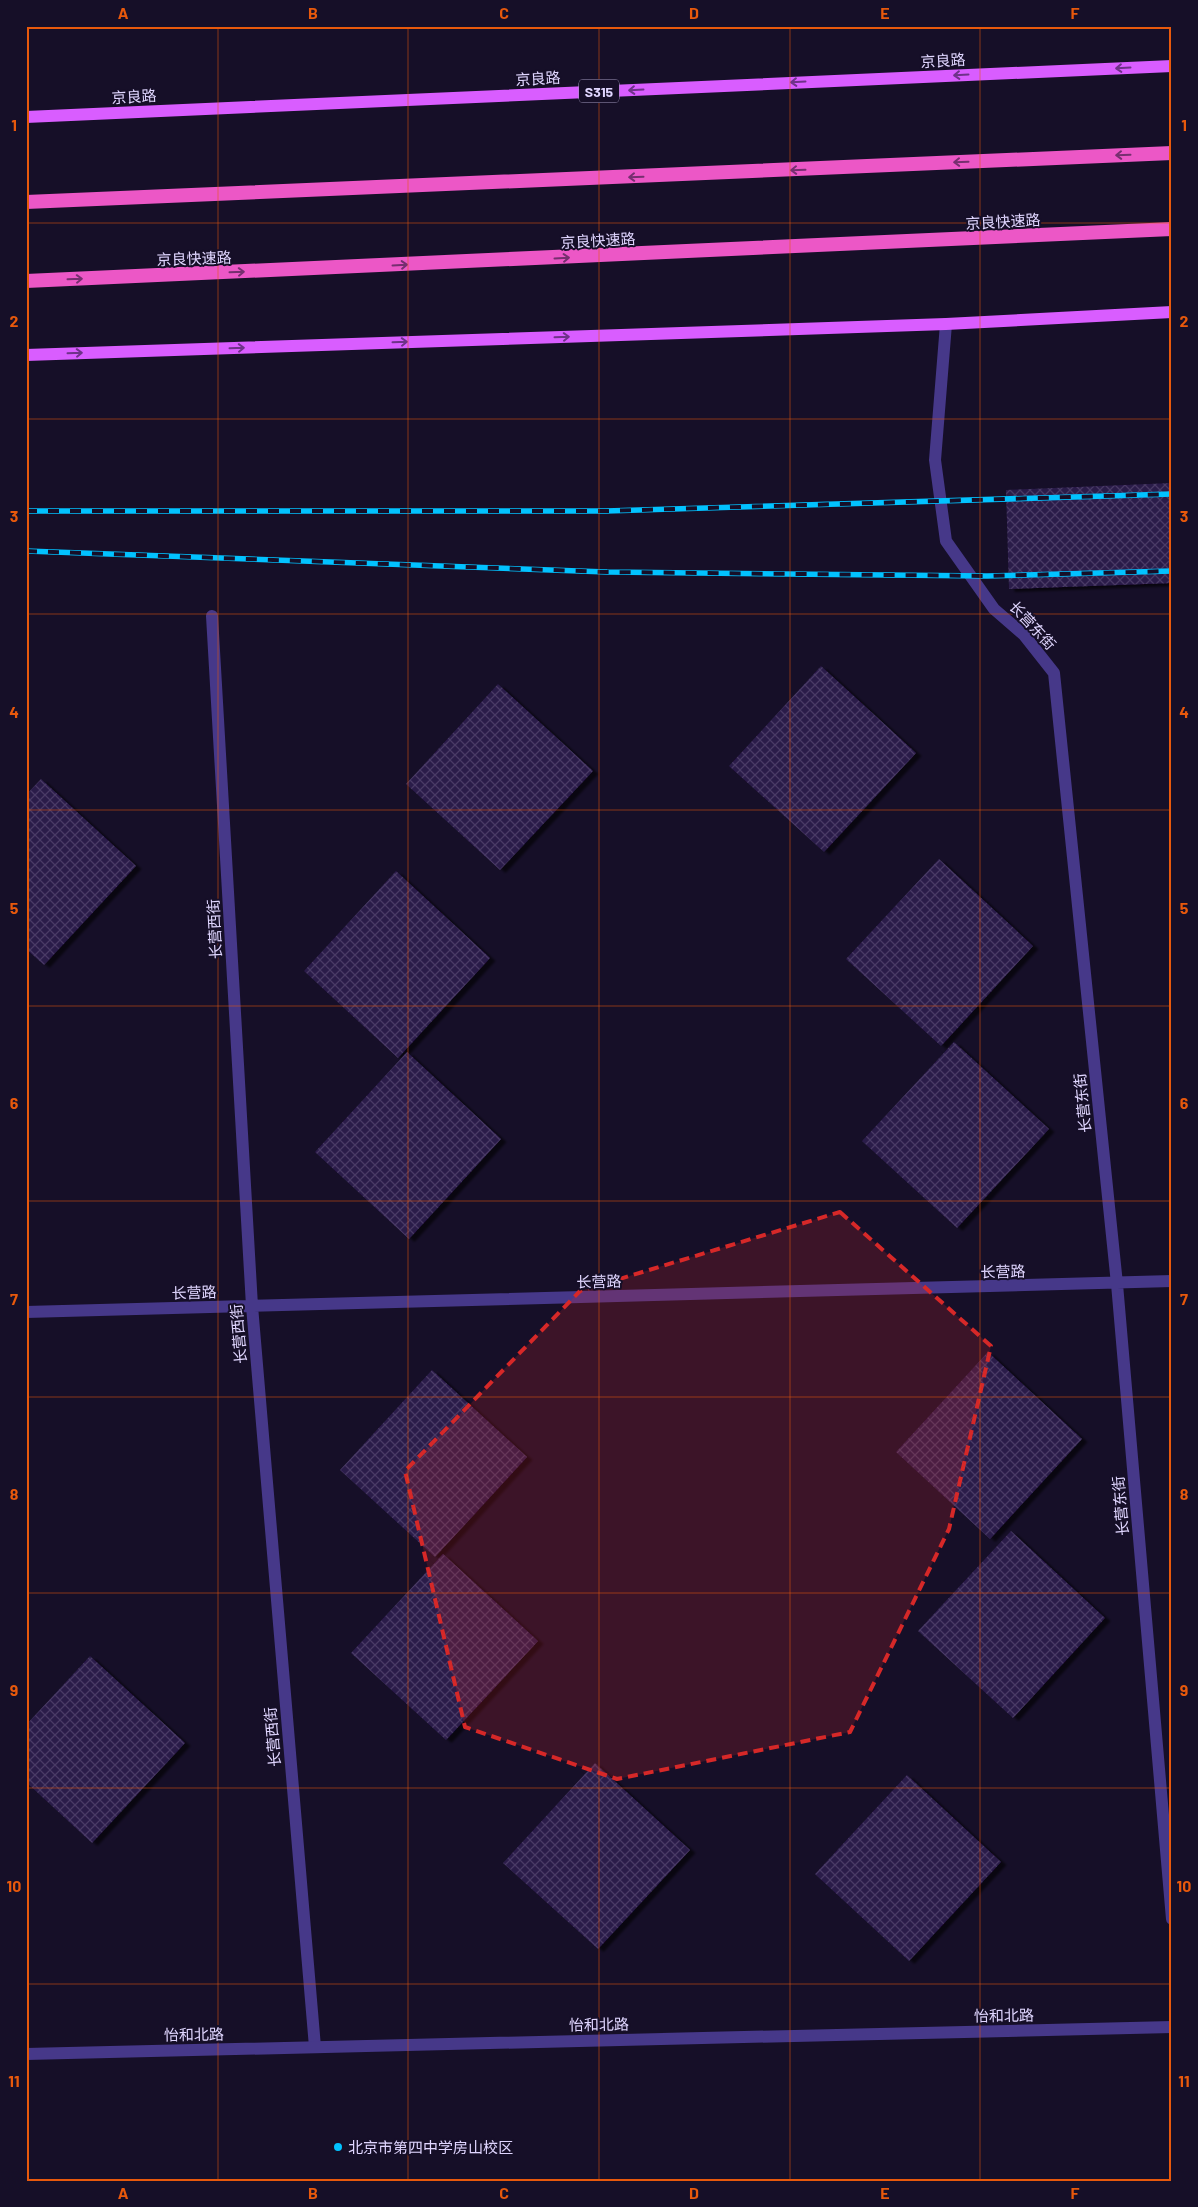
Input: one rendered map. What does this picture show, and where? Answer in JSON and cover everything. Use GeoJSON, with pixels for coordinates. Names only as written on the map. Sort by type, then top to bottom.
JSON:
{"type":"FeatureCollection","features":[{"type":"Feature","properties":{"kind":"highway"},"geometry":{"type":"LineString","coordinates":[[26,202],[1172,153]]}},
{"type":"Feature","properties":{"kind":"highway","name":"京良快速路"},"geometry":{"type":"LineString","coordinates":[[26,281],[1172,229]]}},
{"type":"Feature","properties":{"kind":"main road","name":"京良路"},"geometry":{"type":"LineString","coordinates":[[26,117],[1172,66]]}},
{"type":"Feature","properties":{"kind":"main road"},"geometry":{"type":"LineString","coordinates":[[26,355],[946,324],[1172,312]]}},
{"type":"Feature","properties":{"kind":"street","name":"长营东街"},"geometry":{"type":"LineString","coordinates":[[946,324],[935,460],[946,541],[994,609],[1024,635],[1054,673],[1117,1284],[1172,1919]]}},
{"type":"Feature","properties":{"kind":"street","name":"长营西街"},"geometry":{"type":"LineString","coordinates":[[212,616],[252,1306],[315,2047]]}},
{"type":"Feature","properties":{"kind":"street","name":"长营路"},"geometry":{"type":"LineString","coordinates":[[26,1312],[1172,1282]]}},
{"type":"Feature","properties":{"kind":"street","name":"怡和北路"},"geometry":{"type":"LineString","coordinates":[[26,2054],[1172,2027]]}},
{"type":"Feature","properties":{"kind":"highlighted area"},"geometry":{"type":"Polygon","coordinates":[[[840,1212],[991,1346],[949,1529],[850,1732],[617,1779],[465,1727],[405,1471],[580,1291],[840,1212]]]}},
{"type":"Feature","properties":{"kind":"building"},"geometry":{"type":"Polygon","coordinates":[[[1172,483],[1172,583],[1009,589],[1006,490],[1172,483]]]}},
{"type":"Feature","properties":{"kind":"building"},"geometry":{"type":"Polygon","coordinates":[[[821,666],[916,753],[824,852],[729,766],[821,666]]]}},
{"type":"Feature","properties":{"kind":"building"},"geometry":{"type":"Polygon","coordinates":[[[498,684],[593,771],[500,870],[406,784],[498,684]]]}},
{"type":"Feature","properties":{"kind":"building"},"geometry":{"type":"Polygon","coordinates":[[[41,779],[136,866],[44,965],[26,949],[26,795],[41,779]]]}},
{"type":"Feature","properties":{"kind":"building"},"geometry":{"type":"Polygon","coordinates":[[[939,859],[1033,946],[941,1046],[846,959],[939,859]]]}},
{"type":"Feature","properties":{"kind":"building"},"geometry":{"type":"Polygon","coordinates":[[[396,871],[490,958],[398,1058],[304,971],[396,871]]]}},
{"type":"Feature","properties":{"kind":"building"},"geometry":{"type":"Polygon","coordinates":[[[954,1042],[1049,1129],[957,1228],[862,1141],[954,1042]]]}},
{"type":"Feature","properties":{"kind":"building"},"geometry":{"type":"Polygon","coordinates":[[[407,1052],[501,1139],[409,1239],[315,1152],[407,1052]]]}},
{"type":"Feature","properties":{"kind":"building"},"geometry":{"type":"Polygon","coordinates":[[[988,1352],[1082,1439],[990,1539],[896,1452],[988,1352]]]}},
{"type":"Feature","properties":{"kind":"building"},"geometry":{"type":"Polygon","coordinates":[[[432,1370],[527,1457],[435,1557],[340,1470],[432,1370]]]}},
{"type":"Feature","properties":{"kind":"building"},"geometry":{"type":"Polygon","coordinates":[[[1011,1531],[1105,1618],[1013,1718],[918,1631],[1011,1531]]]}},
{"type":"Feature","properties":{"kind":"building"},"geometry":{"type":"Polygon","coordinates":[[[443,1554],[538,1641],[446,1740],[351,1653],[443,1554]]]}},
{"type":"Feature","properties":{"kind":"building"},"geometry":{"type":"Polygon","coordinates":[[[90,1656],[185,1743],[92,1843],[26,1782],[26,1725],[90,1656]]]}},
{"type":"Feature","properties":{"kind":"building"},"geometry":{"type":"Polygon","coordinates":[[[595,1763],[690,1850],[598,1949],[503,1863],[595,1763]]]}},
{"type":"Feature","properties":{"kind":"building"},"geometry":{"type":"Polygon","coordinates":[[[907,1775],[1001,1862],[909,1961],[815,1874],[907,1775]]]}},
{"type":"Feature","properties":{"kind":"railway"},"geometry":{"type":"LineString","coordinates":[[26,511],[606,511],[1172,494]]}},
{"type":"Feature","properties":{"kind":"railway"},"geometry":{"type":"LineString","coordinates":[[26,551],[607,572],[987,576],[1172,571]]}},
{"type":"Feature","properties":{"kind":"place","name":"北京市第四中学房山校区"},"geometry":{"type":"Point","coordinates":[338,2147]}}]}
